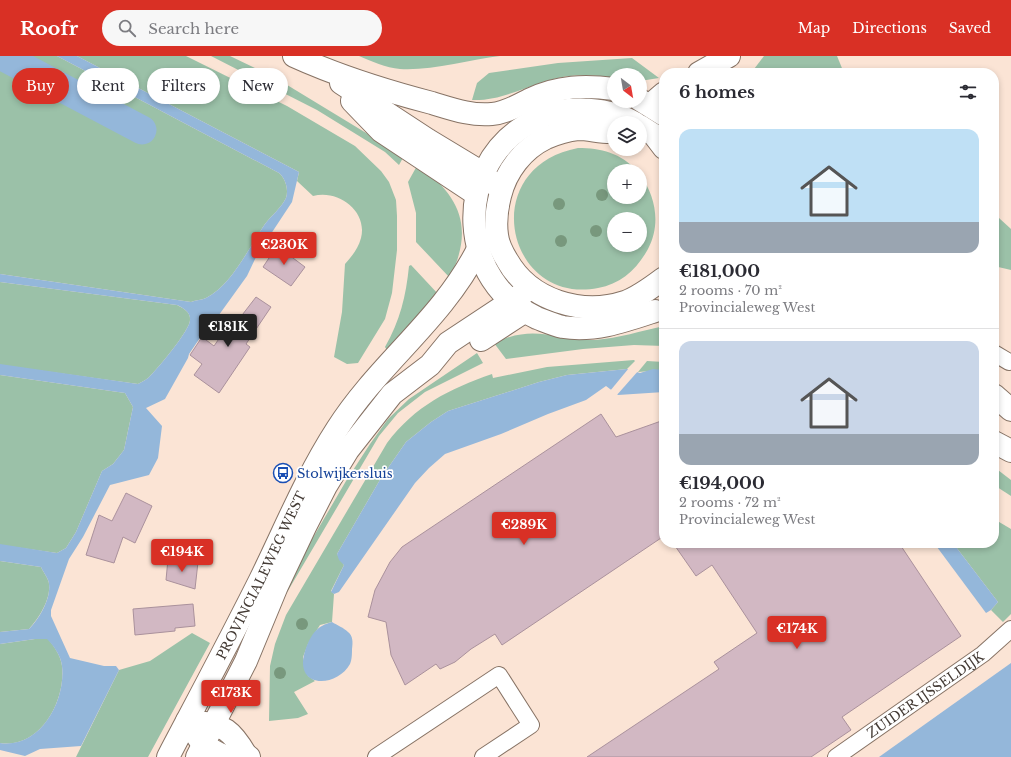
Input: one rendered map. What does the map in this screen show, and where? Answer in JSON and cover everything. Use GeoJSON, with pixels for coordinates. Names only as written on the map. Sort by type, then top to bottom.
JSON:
{"type":"FeatureCollection","features":[{"type":"Feature","properties":{"kind":"main road"},"geometry":{"type":"LineString","coordinates":[[294,56],[319,67],[413,98],[474,114],[502,112],[547,92],[564,88],[580,86],[607,88]]}},
{"type":"Feature","properties":{"kind":"main road"},"geometry":{"type":"LineString","coordinates":[[319,67],[428,140],[483,174],[501,191]]}},
{"type":"Feature","properties":{"kind":"main road"},"geometry":{"type":"LineString","coordinates":[[319,67],[381,131],[476,194]]}},
{"type":"Feature","properties":{"kind":"main road"},"geometry":{"type":"LineString","coordinates":[[642,116],[654,103]]}},
{"type":"Feature","properties":{"kind":"main road"},"geometry":{"type":"LineString","coordinates":[[621,116],[602,111],[582,109],[551,113],[537,118],[506,140],[494,153],[483,174],[476,194],[474,214],[478,249],[492,279],[502,292],[518,306],[563,327],[584,328],[609,326],[659,311]]}},
{"type":"Feature","properties":{"kind":"main road"},"geometry":{"type":"LineString","coordinates":[[607,131],[578,129],[546,138],[533,146],[520,157],[512,168],[501,191],[496,221],[497,236],[501,250],[512,270],[531,288],[562,303],[582,308],[601,307],[626,302],[659,286]]}},
{"type":"Feature","properties":{"kind":"main road"},"geometry":{"type":"LineString","coordinates":[[647,131],[654,135],[659,142]]}},
{"type":"Feature","properties":{"kind":"main road","name":"PROVINCIALEWEG WEST"},"geometry":{"type":"LineString","coordinates":[[168,757],[224,651],[317,463],[337,429],[375,378],[453,292],[478,249]]}},
{"type":"Feature","properties":{"kind":"main road","name":"PROVINCIALEWEG WEST"},"geometry":{"type":"LineString","coordinates":[[200,751],[246,661],[277,586],[326,486],[348,450],[392,394],[430,365],[457,355],[518,306],[531,288]]}},
{"type":"Feature","properties":{"kind":"main road"},"geometry":{"type":"LineString","coordinates":[[999,399],[1011,410]]}},
{"type":"Feature","properties":{"kind":"main road"},"geometry":{"type":"LineString","coordinates":[[187,721],[214,724],[236,737],[248,756],[223,756],[200,751],[187,721]]}},
{"type":"Feature","properties":{"kind":"lane"},"geometry":{"type":"LineString","coordinates":[[999,356],[1009,362]]}},
{"type":"Feature","properties":{"kind":"lane","name":"ZUIDER IJSSELDIJK"},"geometry":{"type":"LineString","coordinates":[[836,757],[984,654],[1011,629]]}},
{"type":"Feature","properties":{"kind":"lane"},"geometry":{"type":"LineString","coordinates":[[376,757],[499,675],[531,725],[483,757]]}},
{"type":"Feature","properties":{"kind":"green space"},"geometry":{"type":"Polygon","coordinates":[[[0,56],[57,56],[80,68],[77,68],[77,104],[139,104],[139,99],[279,173],[285,181],[287,187],[286,198],[265,224],[232,275],[215,292],[206,298],[191,302],[0,274],[0,56]]]}},
{"type":"Feature","properties":{"kind":"green space"},"geometry":{"type":"Polygon","coordinates":[[[77,56],[186,56],[210,68],[147,68],[147,93],[139,88],[139,68],[100,68],[77,56]]]}},
{"type":"Feature","properties":{"kind":"green space"},"geometry":{"type":"Polygon","coordinates":[[[211,56],[230,56],[255,68],[235,68],[211,56]]]}},
{"type":"Feature","properties":{"kind":"green space"},"geometry":{"type":"Polygon","coordinates":[[[359,56],[500,56],[437,67],[400,69],[379,64],[359,56]]]}},
{"type":"Feature","properties":{"kind":"green space"},"geometry":{"type":"Polygon","coordinates":[[[764,56],[837,56],[842,68],[755,68],[764,56]]]}},
{"type":"Feature","properties":{"kind":"green space"},"geometry":{"type":"Polygon","coordinates":[[[632,58],[646,68],[607,68],[607,77],[589,75],[571,76],[546,81],[500,97],[472,100],[477,83],[489,73],[558,63],[632,58]]]}},
{"type":"Feature","properties":{"kind":"green space"},"geometry":{"type":"Polygon","coordinates":[[[647,69],[659,78],[647,80],[647,69]]]}},
{"type":"Feature","properties":{"kind":"green space"},"geometry":{"type":"Polygon","coordinates":[[[220,73],[228,77],[228,104],[283,104],[355,146],[381,171],[389,182],[396,200],[397,250],[392,293],[385,319],[358,363],[347,364],[334,357],[342,312],[345,264],[360,242],[362,228],[360,219],[349,204],[341,199],[323,195],[313,196],[297,181],[299,172],[169,104],[220,104],[220,73]]]}},
{"type":"Feature","properties":{"kind":"green space"},"geometry":{"type":"Polygon","coordinates":[[[288,86],[404,156],[399,165],[385,152],[317,110],[288,95],[288,86]]]}},
{"type":"Feature","properties":{"kind":"green space"},"geometry":{"type":"Polygon","coordinates":[[[578,148],[603,151],[607,152],[607,156],[617,156],[624,160],[630,164],[607,164],[607,204],[647,204],[647,187],[653,201],[655,211],[654,230],[652,240],[647,251],[647,212],[607,212],[607,252],[646,252],[644,256],[628,274],[621,279],[598,288],[567,288],[542,277],[525,257],[515,232],[515,206],[525,181],[546,160],[578,148]]]}},
{"type":"Feature","properties":{"kind":"green space"},"geometry":{"type":"Polygon","coordinates":[[[418,164],[445,189],[459,215],[462,228],[461,243],[457,260],[450,278],[416,242],[416,213],[408,182],[418,164]]]}},
{"type":"Feature","properties":{"kind":"green space"},"geometry":{"type":"Polygon","coordinates":[[[999,218],[1011,229],[1011,270],[999,267],[999,218]]]}},
{"type":"Feature","properties":{"kind":"green space"},"geometry":{"type":"Polygon","coordinates":[[[411,265],[439,295],[388,352],[385,347],[395,328],[404,298],[409,266],[411,265]]]}},
{"type":"Feature","properties":{"kind":"green space"},"geometry":{"type":"Polygon","coordinates":[[[0,282],[177,305],[188,313],[190,317],[189,325],[167,357],[150,376],[138,384],[0,365],[0,282]]]}},
{"type":"Feature","properties":{"kind":"green space"},"geometry":{"type":"Polygon","coordinates":[[[659,327],[659,346],[634,345],[583,349],[506,359],[494,343],[522,334],[545,334],[581,340],[595,340],[659,327]]]}},
{"type":"Feature","properties":{"kind":"green space"},"geometry":{"type":"Polygon","coordinates":[[[477,353],[483,363],[425,392],[398,413],[379,436],[279,606],[261,655],[257,654],[283,589],[346,481],[388,419],[409,399],[477,353]]]}},
{"type":"Feature","properties":{"kind":"green space"},"geometry":{"type":"Polygon","coordinates":[[[635,361],[627,369],[567,375],[539,382],[448,411],[431,422],[406,442],[381,478],[337,554],[344,565],[331,591],[334,594],[332,622],[320,625],[308,644],[303,657],[308,676],[315,681],[294,692],[308,714],[298,718],[269,721],[270,666],[275,644],[286,615],[387,443],[409,419],[434,400],[461,386],[492,374],[493,378],[547,367],[635,361]]]}},
{"type":"Feature","properties":{"kind":"green space"},"geometry":{"type":"Polygon","coordinates":[[[647,361],[659,362],[659,370],[638,372],[647,361]]]}},
{"type":"Feature","properties":{"kind":"green space"},"geometry":{"type":"Polygon","coordinates":[[[0,375],[125,393],[133,407],[124,450],[113,464],[102,471],[76,532],[66,548],[57,553],[0,545],[0,375]]]}},
{"type":"Feature","properties":{"kind":"green space"},"geometry":{"type":"Polygon","coordinates":[[[999,471],[1011,480],[1011,496],[999,488],[999,471]]]}},
{"type":"Feature","properties":{"kind":"green space"},"geometry":{"type":"Polygon","coordinates":[[[999,522],[1011,529],[1011,614],[1003,622],[991,610],[998,602],[957,548],[999,548],[999,522]]]}},
{"type":"Feature","properties":{"kind":"green space"},"geometry":{"type":"Polygon","coordinates":[[[0,561],[41,567],[48,580],[49,590],[46,602],[37,619],[29,629],[0,632],[0,561]]]}},
{"type":"Feature","properties":{"kind":"green space"},"geometry":{"type":"Polygon","coordinates":[[[192,633],[210,643],[148,757],[76,757],[119,670],[150,661],[192,633]]]}},
{"type":"Feature","properties":{"kind":"green space"},"geometry":{"type":"Polygon","coordinates":[[[35,639],[48,639],[59,655],[62,666],[60,694],[48,720],[38,731],[27,738],[14,743],[0,743],[0,644],[35,639]]]}},
{"type":"Feature","properties":{"kind":"water"},"geometry":{"type":"Polygon","coordinates":[[[57,56],[77,56],[100,68],[80,68],[57,56]]]}},
{"type":"Feature","properties":{"kind":"water"},"geometry":{"type":"Polygon","coordinates":[[[139,88],[147,93],[147,103],[139,99],[139,88]]]}},
{"type":"Feature","properties":{"kind":"water"},"geometry":{"type":"Polygon","coordinates":[[[148,104],[169,104],[299,172],[292,202],[257,255],[247,276],[189,354],[165,399],[146,408],[162,426],[158,458],[149,475],[110,485],[83,537],[69,559],[51,610],[51,616],[70,658],[104,666],[116,666],[119,670],[81,746],[40,749],[25,756],[0,750],[0,743],[14,743],[27,738],[38,731],[48,720],[60,694],[62,666],[57,651],[47,639],[35,639],[0,644],[0,632],[29,629],[33,625],[44,608],[48,596],[49,584],[41,567],[0,561],[0,544],[57,553],[66,548],[76,532],[102,471],[113,464],[124,450],[133,407],[125,393],[0,375],[0,364],[138,384],[150,376],[174,348],[189,325],[190,317],[182,307],[177,305],[0,282],[0,274],[191,302],[206,298],[215,292],[232,275],[265,224],[286,198],[287,187],[285,181],[279,173],[148,104]]]}},
{"type":"Feature","properties":{"kind":"water"},"geometry":{"type":"Polygon","coordinates":[[[627,369],[640,373],[653,369],[659,370],[659,392],[618,395],[606,386],[586,400],[501,434],[445,454],[415,483],[339,592],[334,594],[331,592],[344,565],[339,560],[337,554],[381,478],[406,442],[431,422],[448,411],[539,382],[567,375],[627,369]]]}},
{"type":"Feature","properties":{"kind":"water"},"geometry":{"type":"Polygon","coordinates":[[[938,548],[957,548],[998,602],[986,613],[938,548]]]}},
{"type":"Feature","properties":{"kind":"water"},"geometry":{"type":"Polygon","coordinates":[[[332,622],[345,629],[352,637],[351,661],[344,672],[336,678],[326,681],[318,681],[310,678],[305,672],[303,662],[306,648],[310,638],[319,628],[332,622]]]}},
{"type":"Feature","properties":{"kind":"water"},"geometry":{"type":"Polygon","coordinates":[[[1011,663],[1011,757],[879,757],[886,752],[1011,663]]]}},
{"type":"Feature","properties":{"kind":"pier"},"geometry":{"type":"Polygon","coordinates":[[[629,368],[639,370],[616,396],[610,391],[629,368]]]}},
{"type":"Feature","properties":{"kind":"building"},"geometry":{"type":"Polygon","coordinates":[[[277,246],[305,267],[291,286],[263,267],[277,246]]]}},
{"type":"Feature","properties":{"kind":"building"},"geometry":{"type":"Polygon","coordinates":[[[256,297],[271,307],[246,344],[250,347],[219,393],[194,375],[202,364],[190,355],[202,337],[214,346],[225,330],[229,332],[256,297]]]}},
{"type":"Feature","properties":{"kind":"building"},"geometry":{"type":"Polygon","coordinates":[[[601,414],[616,437],[659,422],[659,539],[502,645],[495,634],[471,649],[455,662],[440,669],[436,664],[405,685],[391,655],[386,622],[368,617],[375,590],[390,562],[402,547],[601,414]]]}},
{"type":"Feature","properties":{"kind":"building"},"geometry":{"type":"Polygon","coordinates":[[[126,493],[152,506],[135,543],[123,537],[114,563],[86,555],[99,515],[112,521],[126,493]]]}},
{"type":"Feature","properties":{"kind":"building"},"geometry":{"type":"Polygon","coordinates":[[[676,548],[902,548],[961,636],[842,717],[851,730],[811,757],[587,757],[719,669],[714,662],[757,633],[712,565],[696,576],[676,548]]]}},
{"type":"Feature","properties":{"kind":"building"},"geometry":{"type":"Polygon","coordinates":[[[168,559],[198,562],[195,589],[166,580],[168,559]]]}},
{"type":"Feature","properties":{"kind":"building"},"geometry":{"type":"Polygon","coordinates":[[[193,604],[195,626],[175,628],[175,631],[135,635],[133,609],[193,604]]]}},
{"type":"Feature","properties":{"kind":"waterway"},"geometry":{"type":"LineString","coordinates":[[2,56],[142,130]]}},
{"type":"Feature","properties":{"kind":"place","name":"Stolwijkersluis"},"geometry":{"type":"Point","coordinates":[283,473]}}]}
